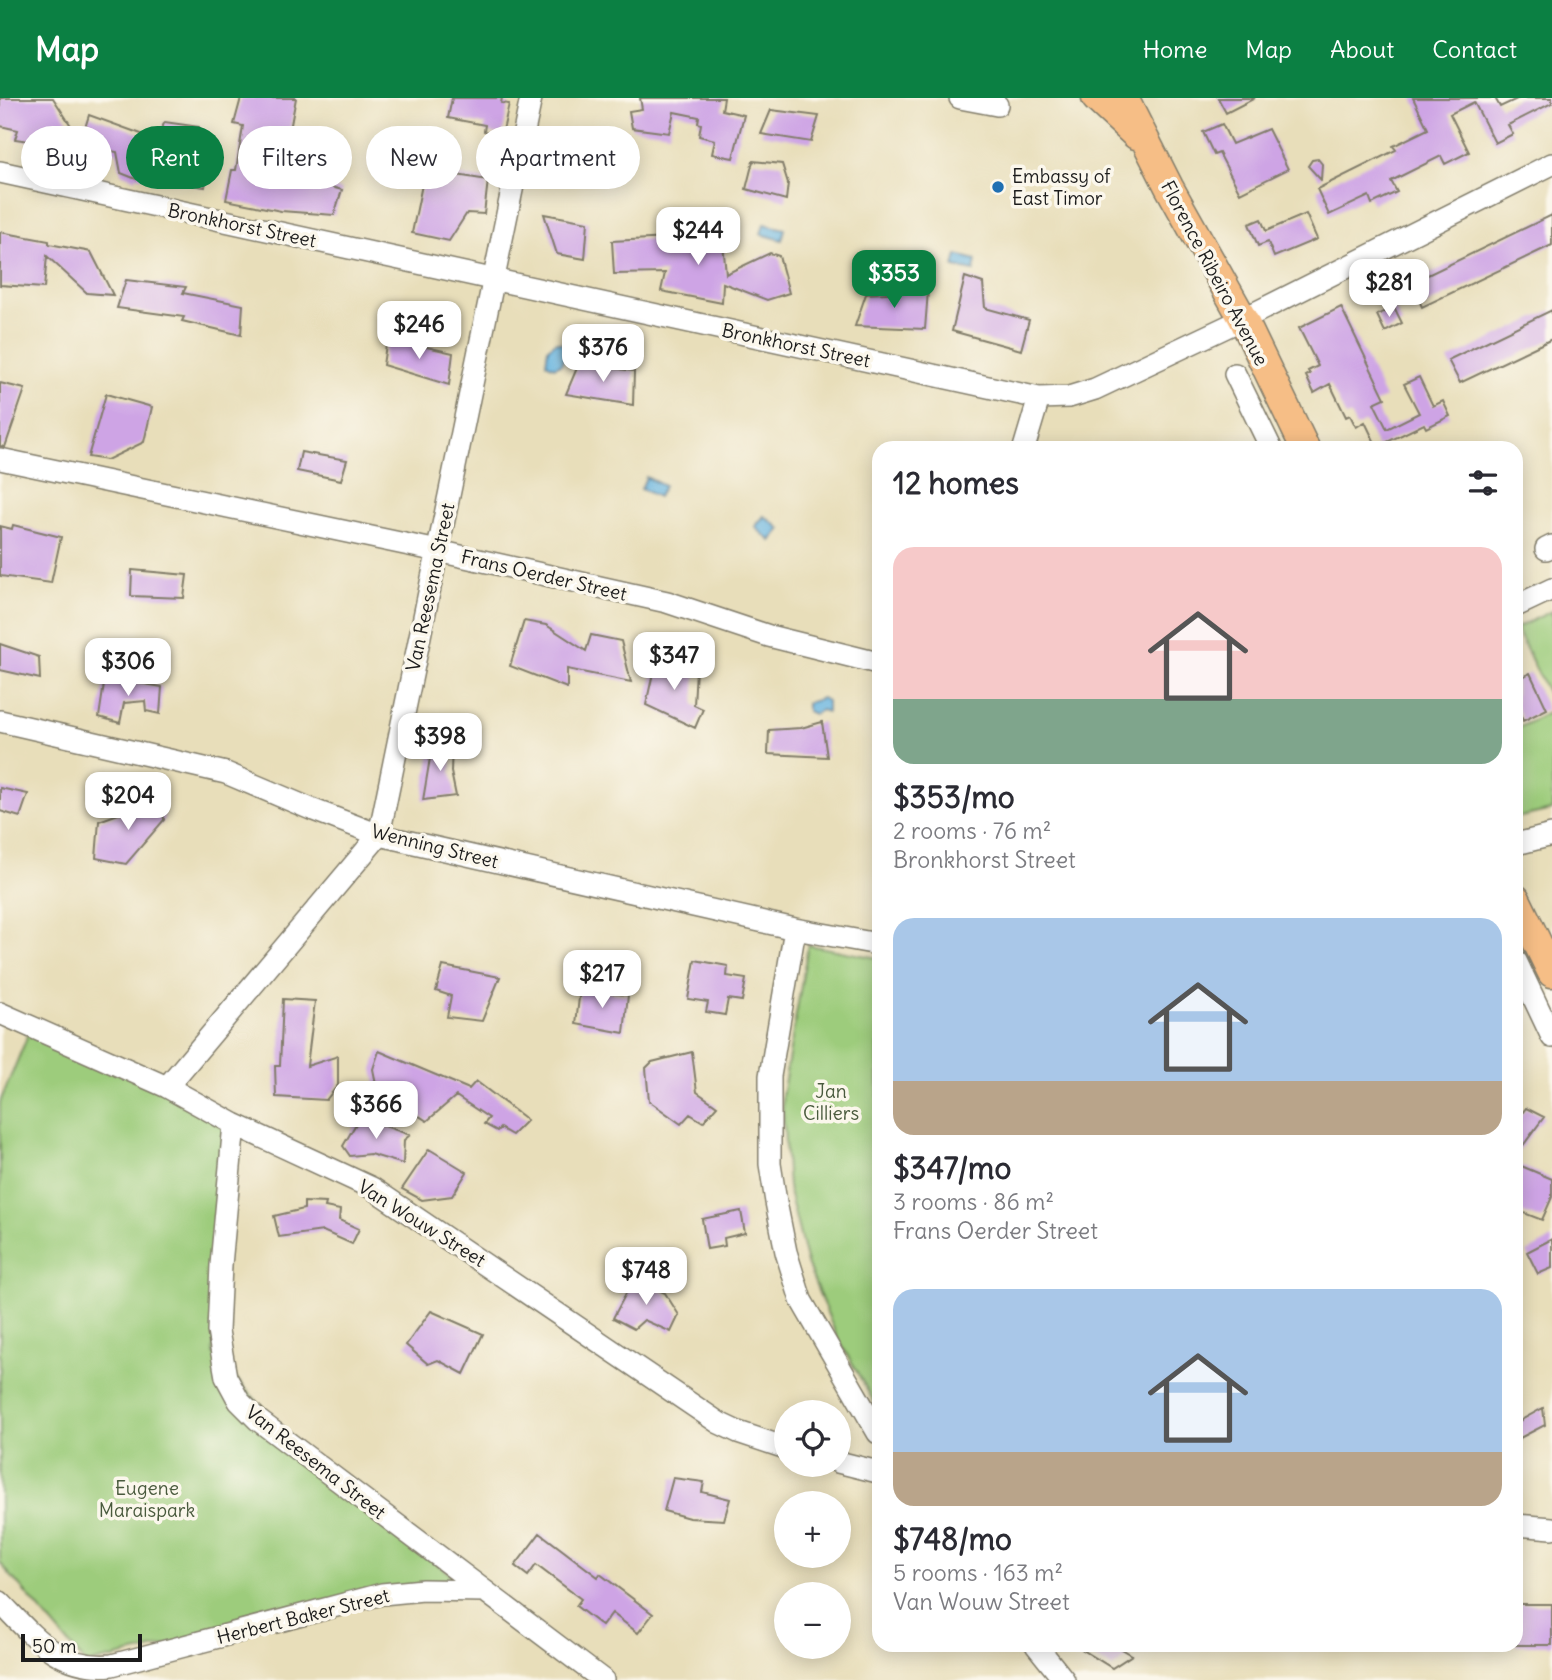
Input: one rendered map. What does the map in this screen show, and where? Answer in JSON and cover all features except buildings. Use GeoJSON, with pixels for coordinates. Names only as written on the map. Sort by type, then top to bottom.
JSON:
{"type":"FeatureCollection","features":[{"type":"Feature","properties":{"kind":"main road"},"geometry":{"type":"LineString","coordinates":[[1096,98],[1147,144]]}},
{"type":"Feature","properties":{"kind":"main road","name":"Florence Ribeiro Avenue"},"geometry":{"type":"LineString","coordinates":[[1124,98],[1243,319],[1303,441]]}},
{"type":"Feature","properties":{"kind":"main road"},"geometry":{"type":"LineString","coordinates":[[1523,913],[1552,973]]}},
{"type":"Feature","properties":{"kind":"street","name":"Van Reesema Street"},"geometry":{"type":"LineString","coordinates":[[167,1087],[379,835],[531,98]]}},
{"type":"Feature","properties":{"kind":"street"},"geometry":{"type":"LineString","coordinates":[[960,98],[997,105]]}},
{"type":"Feature","properties":{"kind":"street","name":"Bronkhorst Street"},"geometry":{"type":"LineString","coordinates":[[0,172],[1039,398],[1069,397],[1095,389],[1243,319],[1552,164]]}},
{"type":"Feature","properties":{"kind":"street"},"geometry":{"type":"LineString","coordinates":[[1235,374],[1268,441]]}},
{"type":"Feature","properties":{"kind":"street"},"geometry":{"type":"LineString","coordinates":[[1026,441],[1039,398]]}},
{"type":"Feature","properties":{"kind":"street","name":"Frans Oerder Street"},"geometry":{"type":"LineString","coordinates":[[0,458],[667,602],[793,642],[872,662]]}},
{"type":"Feature","properties":{"kind":"street"},"geometry":{"type":"LineString","coordinates":[[1523,603],[1552,589]]}},
{"type":"Feature","properties":{"kind":"street","name":"Wenning Street"},"geometry":{"type":"LineString","coordinates":[[0,722],[239,776],[311,810],[379,835],[795,929],[872,943]]}},
{"type":"Feature","properties":{"kind":"street"},"geometry":{"type":"LineString","coordinates":[[1523,842],[1552,835]]}},
{"type":"Feature","properties":{"kind":"street"},"geometry":{"type":"LineString","coordinates":[[795,929],[770,1076],[770,1164],[786,1252],[801,1300],[872,1423]]}},
{"type":"Feature","properties":{"kind":"street"},"geometry":{"type":"LineString","coordinates":[[1523,976],[1552,1037]]}},
{"type":"Feature","properties":{"kind":"street","name":"Van Wouw Street"},"geometry":{"type":"LineString","coordinates":[[0,1013],[167,1087],[234,1124],[378,1191],[719,1423],[774,1444]]}},
{"type":"Feature","properties":{"kind":"street","name":"Van Reesema Street"},"geometry":{"type":"LineString","coordinates":[[234,1124],[218,1331],[226,1377],[239,1401],[258,1420],[485,1591]]}},
{"type":"Feature","properties":{"kind":"street"},"geometry":{"type":"LineString","coordinates":[[851,1465],[872,1470]]}},
{"type":"Feature","properties":{"kind":"street"},"geometry":{"type":"LineString","coordinates":[[1523,1526],[1552,1528]]}},
{"type":"Feature","properties":{"kind":"street","name":"Herbert Baker Street"},"geometry":{"type":"LineString","coordinates":[[0,1602],[47,1648],[73,1662],[99,1666],[112,1665],[382,1594],[423,1590],[485,1591]]}},
{"type":"Feature","properties":{"kind":"street"},"geometry":{"type":"LineString","coordinates":[[485,1591],[603,1680]]}},
{"type":"Feature","properties":{"kind":"street"},"geometry":{"type":"LineString","coordinates":[[1042,1652],[1064,1680]]}},
{"type":"Feature","properties":{"kind":"green space"},"geometry":{"type":"Polygon","coordinates":[[[1552,611],[1552,702],[1523,642],[1523,625],[1552,611]]]}},
{"type":"Feature","properties":{"kind":"green space"},"geometry":{"type":"Polygon","coordinates":[[[1552,711],[1552,810],[1523,816],[1523,726],[1552,711]]]}},
{"type":"Feature","properties":{"kind":"green space","name":"Jan Cilliers"},"geometry":{"type":"Polygon","coordinates":[[[808,945],[872,957],[872,1398],[837,1337],[807,1264],[788,1187],[782,1096],[808,945]]]}},
{"type":"Feature","properties":{"kind":"green space","name":"Eugene Maraispark"},"geometry":{"type":"Polygon","coordinates":[[[33,1023],[233,1121],[213,1354],[336,1486],[458,1580],[86,1664],[0,1563],[0,1102],[33,1023]]]}},
{"type":"Feature","properties":{"kind":"water"},"geometry":{"type":"Polygon","coordinates":[[[764,224],[785,229],[782,240],[761,234],[764,224]]]}},
{"type":"Feature","properties":{"kind":"water"},"geometry":{"type":"Polygon","coordinates":[[[957,255],[976,260],[974,271],[954,267],[957,255]]]}},
{"type":"Feature","properties":{"kind":"water"},"geometry":{"type":"Polygon","coordinates":[[[556,342],[565,344],[566,354],[561,364],[554,367],[546,363],[548,348],[556,342]]]}},
{"type":"Feature","properties":{"kind":"water"},"geometry":{"type":"Polygon","coordinates":[[[646,477],[664,486],[658,497],[641,489],[646,477]]]}},
{"type":"Feature","properties":{"kind":"water"},"geometry":{"type":"Polygon","coordinates":[[[764,516],[781,529],[771,541],[755,527],[764,516]]]}},
{"type":"Feature","properties":{"kind":"water"},"geometry":{"type":"Polygon","coordinates":[[[822,698],[827,701],[827,712],[821,710],[814,714],[807,711],[807,703],[822,698]]]}},
{"type":"Feature","properties":{"kind":"place","name":"Embassy of East Timor"},"geometry":{"type":"Point","coordinates":[998,187]}}]}
